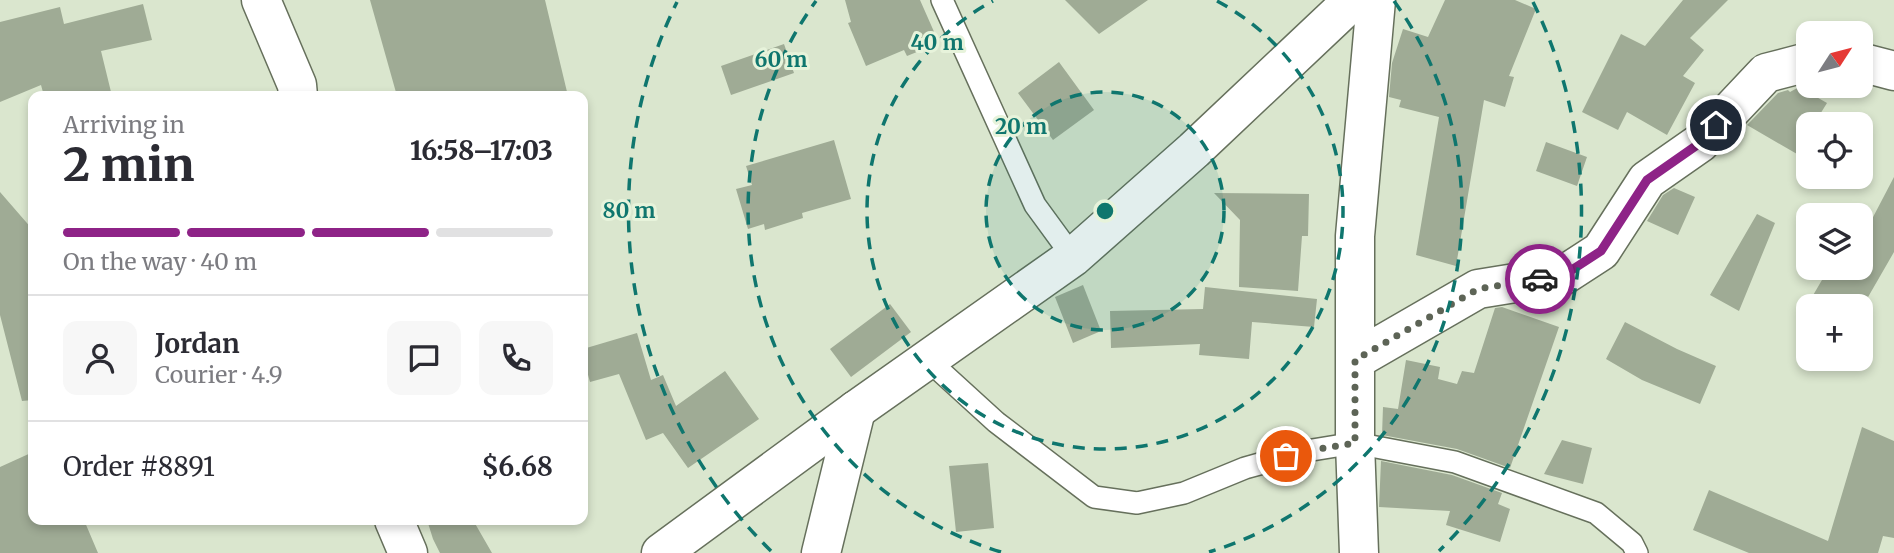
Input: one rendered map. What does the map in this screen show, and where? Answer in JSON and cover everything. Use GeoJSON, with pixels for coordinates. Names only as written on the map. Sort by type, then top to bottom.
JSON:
{"type":"FeatureCollection","features":[{"type":"Feature","properties":{"kind":"street"},"geometry":{"type":"LineString","coordinates":[[261,0],[298,91]]}},
{"type":"Feature","properties":{"kind":"street"},"geometry":{"type":"LineString","coordinates":[[661,553],[856,410],[1073,257],[1194,150],[1353,0]]}},
{"type":"Feature","properties":{"kind":"street"},"geometry":{"type":"LineString","coordinates":[[1359,553],[1355,443],[1355,236],[1376,0]]}},
{"type":"Feature","properties":{"kind":"street"},"geometry":{"type":"LineString","coordinates":[[1355,360],[1478,289],[1564,275],[1601,251],[1647,180],[1700,143],[1766,73],[1796,65]]}},
{"type":"Feature","properties":{"kind":"street"},"geometry":{"type":"LineString","coordinates":[[1873,65],[1894,71]]}},
{"type":"Feature","properties":{"kind":"street"},"geometry":{"type":"LineString","coordinates":[[821,553],[856,410]]}},
{"type":"Feature","properties":{"kind":"street"},"geometry":{"type":"LineString","coordinates":[[396,525],[408,553]]}},
{"type":"Feature","properties":{"kind":"lane"},"geometry":{"type":"LineString","coordinates":[[942,0],[1035,205],[1073,257]]}},
{"type":"Feature","properties":{"kind":"lane"},"geometry":{"type":"LineString","coordinates":[[928,359],[996,422],[1094,497],[1137,503],[1172,496],[1245,468],[1306,451],[1355,443],[1455,462],[1596,513],[1632,543],[1637,553]]}},
{"type":"Feature","properties":{"kind":"building"},"geometry":{"type":"Polygon","coordinates":[[[370,0],[545,0],[567,91],[396,91],[370,0]]]}},
{"type":"Feature","properties":{"kind":"building"},"geometry":{"type":"Polygon","coordinates":[[[845,0],[920,0],[939,43],[907,56],[904,50],[866,66],[848,23],[851,22],[845,0]]]}},
{"type":"Feature","properties":{"kind":"building"},"geometry":{"type":"Polygon","coordinates":[[[1065,0],[1148,0],[1099,34],[1065,0]]]}},
{"type":"Feature","properties":{"kind":"building"},"geometry":{"type":"Polygon","coordinates":[[[1445,0],[1515,0],[1536,9],[1509,76],[1514,77],[1505,107],[1484,100],[1456,266],[1416,255],[1439,117],[1399,107],[1401,100],[1389,97],[1392,63],[1403,29],[1428,37],[1445,0]]]}},
{"type":"Feature","properties":{"kind":"building"},"geometry":{"type":"Polygon","coordinates":[[[1683,0],[1728,0],[1690,38],[1704,50],[1683,76],[1695,83],[1667,135],[1627,112],[1618,130],[1582,112],[1621,34],[1645,46],[1683,0]]]}},
{"type":"Feature","properties":{"kind":"building"},"geometry":{"type":"Polygon","coordinates":[[[143,4],[152,40],[101,51],[111,91],[43,91],[41,85],[0,102],[0,22],[60,7],[64,24],[143,4]]]}},
{"type":"Feature","properties":{"kind":"building"},"geometry":{"type":"Polygon","coordinates":[[[784,44],[794,73],[731,95],[721,66],[784,44]]]}},
{"type":"Feature","properties":{"kind":"building"},"geometry":{"type":"Polygon","coordinates":[[[1059,62],[1094,110],[1053,140],[1018,93],[1059,62]]]}},
{"type":"Feature","properties":{"kind":"building"},"geometry":{"type":"Polygon","coordinates":[[[1796,89],[1796,98],[1818,98],[1827,103],[1821,112],[1796,112],[1796,153],[1747,125],[1778,93],[1788,90],[1790,92],[1796,89]]]}},
{"type":"Feature","properties":{"kind":"building"},"geometry":{"type":"Polygon","coordinates":[[[834,140],[851,199],[802,213],[803,218],[765,230],[764,224],[748,229],[736,189],[752,185],[746,166],[834,140]]]}},
{"type":"Feature","properties":{"kind":"building"},"geometry":{"type":"Polygon","coordinates":[[[1546,142],[1587,157],[1577,186],[1536,171],[1546,142]]]}},
{"type":"Feature","properties":{"kind":"building"},"geometry":{"type":"Polygon","coordinates":[[[1894,177],[1894,252],[1870,294],[1814,294],[1822,280],[1873,280],[1873,217],[1894,177]]]}},
{"type":"Feature","properties":{"kind":"building"},"geometry":{"type":"Polygon","coordinates":[[[1674,188],[1695,197],[1678,235],[1647,221],[1663,195],[1674,188]]]}},
{"type":"Feature","properties":{"kind":"building"},"geometry":{"type":"Polygon","coordinates":[[[0,192],[28,224],[28,400],[22,401],[0,315],[0,192]]]}},
{"type":"Feature","properties":{"kind":"building"},"geometry":{"type":"Polygon","coordinates":[[[1214,193],[1309,194],[1308,236],[1302,236],[1298,291],[1239,287],[1240,220],[1214,193]]]}},
{"type":"Feature","properties":{"kind":"building"},"geometry":{"type":"Polygon","coordinates":[[[1757,214],[1775,223],[1739,311],[1710,295],[1757,214]]]}},
{"type":"Feature","properties":{"kind":"building"},"geometry":{"type":"Polygon","coordinates":[[[1083,285],[1101,331],[1073,343],[1055,297],[1083,285]]]}},
{"type":"Feature","properties":{"kind":"building"},"geometry":{"type":"Polygon","coordinates":[[[1205,287],[1317,299],[1314,327],[1252,322],[1249,359],[1199,355],[1200,344],[1111,348],[1110,311],[1203,309],[1205,287]]]}},
{"type":"Feature","properties":{"kind":"building"},"geometry":{"type":"Polygon","coordinates":[[[890,304],[911,332],[851,377],[830,349],[890,304]]]}},
{"type":"Feature","properties":{"kind":"building"},"geometry":{"type":"Polygon","coordinates":[[[1502,307],[1559,327],[1510,468],[1457,449],[1382,435],[1383,407],[1398,409],[1406,360],[1440,367],[1438,379],[1457,384],[1462,371],[1474,373],[1495,308],[1502,307]]]}},
{"type":"Feature","properties":{"kind":"building"},"geometry":{"type":"Polygon","coordinates":[[[1625,322],[1716,366],[1700,404],[1642,380],[1606,359],[1625,322]]]}},
{"type":"Feature","properties":{"kind":"building"},"geometry":{"type":"Polygon","coordinates":[[[637,333],[651,380],[663,375],[676,406],[725,371],[759,419],[688,468],[663,433],[646,440],[619,374],[590,382],[588,348],[637,333]]]}},
{"type":"Feature","properties":{"kind":"building"},"geometry":{"type":"Polygon","coordinates":[[[1862,427],[1894,441],[1894,538],[1883,536],[1878,553],[1749,553],[1693,530],[1709,490],[1828,541],[1862,427]]]}},
{"type":"Feature","properties":{"kind":"building"},"geometry":{"type":"Polygon","coordinates":[[[1562,440],[1592,448],[1583,484],[1544,474],[1562,440]]]}},
{"type":"Feature","properties":{"kind":"building"},"geometry":{"type":"Polygon","coordinates":[[[28,454],[28,525],[86,525],[98,553],[0,553],[0,467],[28,454]]]}},
{"type":"Feature","properties":{"kind":"building"},"geometry":{"type":"Polygon","coordinates":[[[1381,461],[1452,475],[1502,493],[1498,504],[1510,509],[1500,542],[1446,525],[1450,511],[1379,507],[1381,461]]]}},
{"type":"Feature","properties":{"kind":"building"},"geometry":{"type":"Polygon","coordinates":[[[988,463],[994,528],[956,532],[949,466],[988,463]]]}},
{"type":"Feature","properties":{"kind":"building"},"geometry":{"type":"Polygon","coordinates":[[[429,525],[476,525],[492,553],[440,553],[429,525]]]}},
{"type":"Feature","properties":{"kind":"way so far"},"geometry":{"type":"LineString","coordinates":[[1286,456],[1355,443],[1355,360],[1478,289],[1540,279]]}},
{"type":"Feature","properties":{"kind":"route"},"geometry":{"type":"LineString","coordinates":[[1540,279],[1564,275],[1601,251],[1647,180],[1700,143],[1716,125]]}}]}
